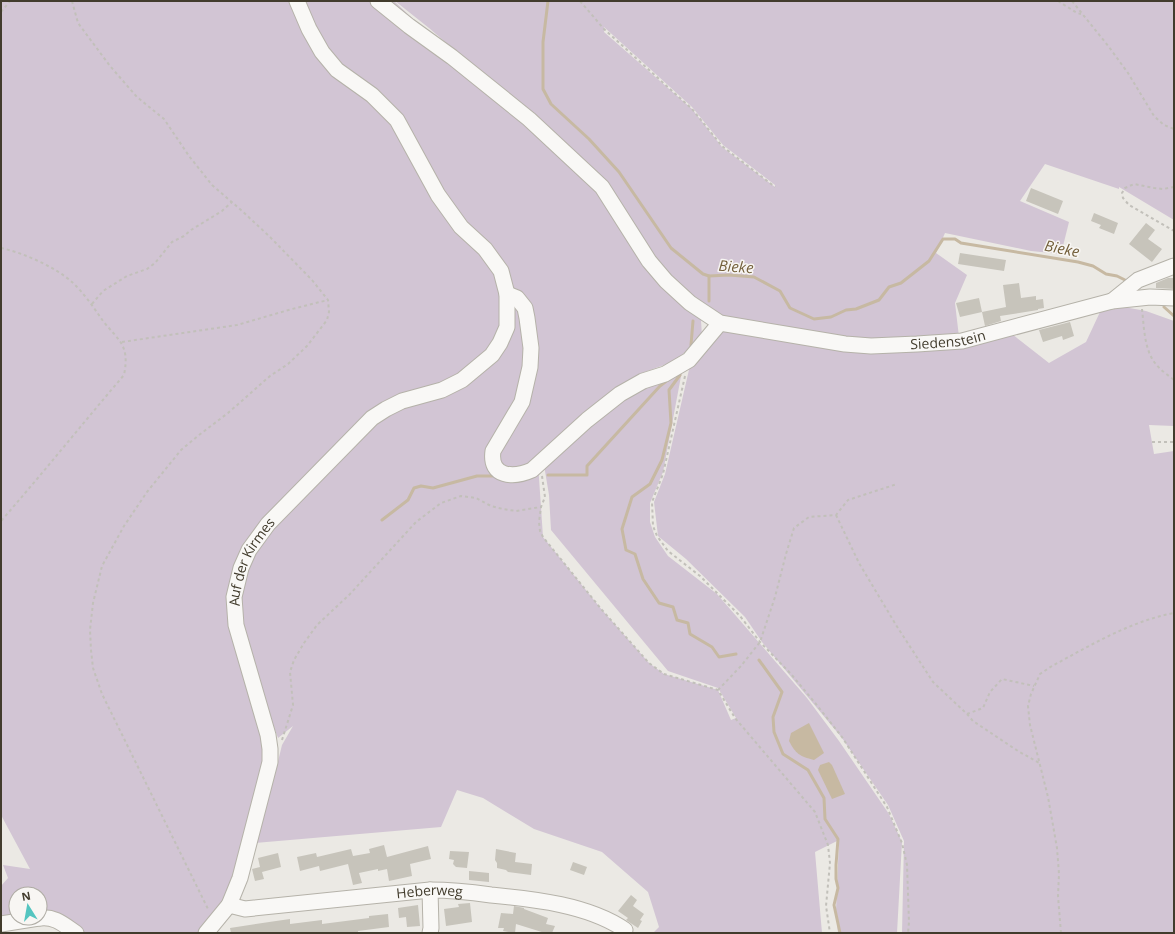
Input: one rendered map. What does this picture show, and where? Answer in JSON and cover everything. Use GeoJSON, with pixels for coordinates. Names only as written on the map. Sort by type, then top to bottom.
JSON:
{"type":"FeatureCollection","features":[{"type":"Feature","properties":{"kind":"street","name":"Auf der Kirmes"},"geometry":{"type":"LineString","coordinates":[[210,927],[229,905],[240,878],[270,762],[268,735],[236,625],[234,597],[241,568],[249,550],[268,524],[372,418],[402,401],[442,390],[462,380],[492,355],[500,343],[507,327],[507,294],[501,271],[484,250],[461,227],[438,194],[397,120],[372,95],[337,70],[322,52],[309,29],[297,1]]}},
{"type":"Feature","properties":{"kind":"street"},"geometry":{"type":"LineString","coordinates":[[378,1],[409,26],[452,57],[529,119],[602,187],[649,261],[666,281],[690,304],[720,323],[688,360],[665,374],[643,381],[620,394],[587,420],[541,464],[532,470],[515,476],[501,472],[496,468],[492,458],[493,451],[522,402],[530,367],[531,348],[525,308],[517,298],[507,294]]}},
{"type":"Feature","properties":{"kind":"street"},"geometry":{"type":"LineString","coordinates":[[1112,301],[1138,280],[1174,266]]}},
{"type":"Feature","properties":{"kind":"street","name":"Siedenstein"},"geometry":{"type":"LineString","coordinates":[[720,323],[871,346],[924,344],[962,341],[1112,301],[1140,298],[1174,298]]}},
{"type":"Feature","properties":{"kind":"street"},"geometry":{"type":"LineString","coordinates":[[430,890],[430,933]]}},
{"type":"Feature","properties":{"kind":"street","name":"Heberweg"},"geometry":{"type":"LineString","coordinates":[[229,905],[245,909],[430,890],[446,890],[527,898],[586,911],[613,921],[625,930]]}},
{"type":"Feature","properties":{"kind":"street"},"geometry":{"type":"LineString","coordinates":[[48,918],[59,921],[76,933]]}},
{"type":"Feature","properties":{"kind":"path"},"geometry":{"type":"LineString","coordinates":[[1,12],[10,1]]}},
{"type":"Feature","properties":{"kind":"path"},"geometry":{"type":"LineString","coordinates":[[72,1],[78,23],[110,66],[137,97],[164,119],[189,156],[212,186],[269,236],[312,280],[328,300],[329,312],[327,320],[307,346],[288,364],[270,376],[228,413],[198,435],[181,450],[147,492],[124,526],[102,566],[93,602],[90,630],[91,650],[93,668],[102,694],[210,927]]}},
{"type":"Feature","properties":{"kind":"path"},"geometry":{"type":"LineString","coordinates":[[580,1],[604,29],[692,109],[722,146],[775,187]]}},
{"type":"Feature","properties":{"kind":"path"},"geometry":{"type":"LineString","coordinates":[[1058,1],[1077,13],[1082,14]]}},
{"type":"Feature","properties":{"kind":"path"},"geometry":{"type":"LineString","coordinates":[[1072,1],[1128,73],[1154,116],[1164,125],[1174,129]]}},
{"type":"Feature","properties":{"kind":"path"},"geometry":{"type":"LineString","coordinates":[[1174,187],[1163,189],[1134,184],[1125,188],[1122,193],[1123,198],[1129,205],[1174,231]]}},
{"type":"Feature","properties":{"kind":"path"},"geometry":{"type":"LineString","coordinates":[[92,305],[103,291],[127,276],[147,270],[156,263],[172,242],[184,236],[222,211],[232,202]]}},
{"type":"Feature","properties":{"kind":"path"},"geometry":{"type":"LineString","coordinates":[[1,248],[20,253],[54,270],[72,282],[92,305],[111,331],[122,342],[126,356],[124,374],[40,477],[1,521]]}},
{"type":"Feature","properties":{"kind":"path"},"geometry":{"type":"LineString","coordinates":[[1140,298],[1149,352],[1155,363],[1174,380]]}},
{"type":"Feature","properties":{"kind":"path"},"geometry":{"type":"LineString","coordinates":[[122,342],[237,325],[328,300]]}},
{"type":"Feature","properties":{"kind":"path"},"geometry":{"type":"LineString","coordinates":[[688,360],[663,474],[652,502],[653,526],[657,536],[668,551],[715,590],[740,616],[760,642],[791,674],[842,737],[887,807],[902,843],[907,865],[908,933]]}},
{"type":"Feature","properties":{"kind":"path"},"geometry":{"type":"LineString","coordinates":[[1152,442],[1174,442]]}},
{"type":"Feature","properties":{"kind":"path"},"geometry":{"type":"LineString","coordinates":[[541,464],[545,496],[541,507],[539,522],[540,531],[543,537],[602,610],[649,663],[664,674],[718,690],[734,718],[815,812],[828,845],[830,863],[826,906],[830,933]]}},
{"type":"Feature","properties":{"kind":"path"},"geometry":{"type":"LineString","coordinates":[[718,690],[742,666],[760,642],[776,596],[794,528],[809,517],[836,515],[848,500],[897,484]]}},
{"type":"Feature","properties":{"kind":"path"},"geometry":{"type":"LineString","coordinates":[[280,742],[284,736],[293,705],[290,672],[294,660],[304,643],[317,625],[350,594],[416,522],[441,503],[461,496],[476,498],[491,506],[503,509],[516,510],[541,507]]}},
{"type":"Feature","properties":{"kind":"path"},"geometry":{"type":"LineString","coordinates":[[836,515],[859,563],[933,682],[973,721],[1005,743],[1041,764]]}},
{"type":"Feature","properties":{"kind":"path"},"geometry":{"type":"LineString","coordinates":[[1061,933],[1058,896],[1059,874],[1057,848],[1041,764],[1030,725],[1028,706],[1030,694],[1040,674],[1071,656],[1133,625],[1157,616],[1174,612]]}},
{"type":"Feature","properties":{"kind":"path"},"geometry":{"type":"LineString","coordinates":[[967,714],[983,708],[990,692],[1002,679],[1034,686]]}},
{"type":"Feature","properties":{"kind":"shaded area"},"geometry":{"type":"Polygon","coordinates":[[[1,1],[394,1],[524,124],[530,115],[429,28],[395,1],[1174,1],[1174,220],[1119,187],[1119,189],[1045,164],[1020,201],[1069,222],[1061,254],[1031,251],[945,233],[936,253],[967,275],[955,303],[959,337],[874,342],[740,321],[719,315],[698,299],[691,309],[701,320],[702,337],[675,361],[639,374],[609,393],[570,428],[538,463],[543,537],[602,610],[649,663],[664,674],[718,690],[731,720],[736,718],[718,688],[668,671],[551,530],[549,495],[544,465],[628,395],[660,383],[682,371],[663,472],[650,503],[650,522],[655,537],[668,556],[717,594],[807,698],[839,741],[889,814],[902,842],[897,933],[838,933],[836,910],[839,840],[815,852],[822,933],[653,933],[659,927],[648,892],[602,852],[534,829],[483,798],[457,790],[441,827],[255,843],[282,745],[293,726],[278,738],[250,660],[240,617],[240,579],[256,529],[229,586],[265,755],[260,787],[225,901],[198,933],[82,933],[48,918],[48,886],[8,886],[8,920],[1,921],[1,886],[8,878],[3,865],[30,869],[1,815],[1,1]],[[604,27],[604,32],[692,109],[722,147],[775,187],[775,185],[723,145],[692,107],[604,27]]]}},
{"type":"Feature","properties":{"kind":"shaded area"},"geometry":{"type":"Polygon","coordinates":[[[1124,307],[1146,311],[1174,321],[1174,426],[1149,425],[1154,454],[1174,451],[1174,933],[902,933],[904,841],[888,805],[842,738],[762,642],[745,617],[686,559],[658,536],[654,502],[665,474],[691,361],[721,330],[834,349],[1012,334],[1049,363],[1086,342],[1100,312],[1124,307]]]}},
{"type":"Feature","properties":{"kind":"shaded area"},"geometry":{"type":"Polygon","coordinates":[[[809,723],[824,753],[814,760],[798,754],[789,741],[791,733],[809,723]]]}},
{"type":"Feature","properties":{"kind":"shaded area"},"geometry":{"type":"Polygon","coordinates":[[[829,762],[832,765],[845,794],[832,799],[818,770],[820,765],[829,762]]]}},
{"type":"Feature","properties":{"kind":"building"},"geometry":{"type":"Polygon","coordinates":[[[1031,188],[1063,201],[1058,214],[1026,201],[1031,188]]]}},
{"type":"Feature","properties":{"kind":"building"},"geometry":{"type":"Polygon","coordinates":[[[1094,213],[1118,223],[1114,234],[1099,228],[1101,225],[1091,221],[1094,213]]]}},
{"type":"Feature","properties":{"kind":"building"},"geometry":{"type":"Polygon","coordinates":[[[1146,223],[1155,230],[1148,239],[1162,249],[1152,262],[1129,244],[1146,223]]]}},
{"type":"Feature","properties":{"kind":"building"},"geometry":{"type":"Polygon","coordinates":[[[960,253],[1006,260],[1004,271],[958,264],[960,253]]]}},
{"type":"Feature","properties":{"kind":"building"},"geometry":{"type":"Polygon","coordinates":[[[1168,278],[1174,278],[1174,289],[1156,288],[1156,283],[1168,278]]]}},
{"type":"Feature","properties":{"kind":"building"},"geometry":{"type":"Polygon","coordinates":[[[1019,283],[1021,298],[1036,296],[1036,300],[1043,299],[1044,308],[1000,316],[1001,321],[985,326],[982,312],[1006,307],[1003,285],[1019,283]]]}},
{"type":"Feature","properties":{"kind":"building"},"geometry":{"type":"Polygon","coordinates":[[[979,298],[982,312],[960,317],[956,303],[979,298]]]}},
{"type":"Feature","properties":{"kind":"building"},"geometry":{"type":"Polygon","coordinates":[[[1070,322],[1074,336],[1063,340],[1062,336],[1043,342],[1039,330],[1070,322]]]}},
{"type":"Feature","properties":{"kind":"building"},"geometry":{"type":"Polygon","coordinates":[[[384,845],[387,857],[428,846],[431,859],[410,864],[412,876],[389,881],[387,869],[378,871],[378,869],[359,873],[362,883],[353,885],[348,864],[320,871],[319,866],[300,871],[297,857],[316,853],[317,857],[351,849],[353,856],[370,853],[369,849],[384,845]]]}},
{"type":"Feature","properties":{"kind":"building"},"geometry":{"type":"Polygon","coordinates":[[[496,849],[516,853],[515,862],[532,864],[531,875],[508,872],[497,868],[497,863],[495,860],[496,849]]]}},
{"type":"Feature","properties":{"kind":"building"},"geometry":{"type":"Polygon","coordinates":[[[450,851],[469,852],[467,868],[456,867],[453,864],[454,860],[449,859],[450,851]]]}},
{"type":"Feature","properties":{"kind":"building"},"geometry":{"type":"Polygon","coordinates":[[[278,853],[281,867],[262,872],[264,879],[255,881],[252,869],[260,867],[258,858],[278,853]]]}},
{"type":"Feature","properties":{"kind":"building"},"geometry":{"type":"Polygon","coordinates":[[[573,862],[587,867],[584,875],[570,870],[573,862]]]}},
{"type":"Feature","properties":{"kind":"building"},"geometry":{"type":"Polygon","coordinates":[[[469,871],[489,873],[489,882],[469,880],[469,871]]]}},
{"type":"Feature","properties":{"kind":"building"},"geometry":{"type":"Polygon","coordinates":[[[631,895],[637,900],[633,906],[644,914],[640,920],[642,921],[638,928],[626,920],[628,918],[618,911],[631,895]]]}},
{"type":"Feature","properties":{"kind":"building"},"geometry":{"type":"Polygon","coordinates":[[[470,903],[472,922],[446,926],[444,909],[459,907],[458,904],[470,903]]]}},
{"type":"Feature","properties":{"kind":"building"},"geometry":{"type":"Polygon","coordinates":[[[418,905],[420,926],[407,927],[406,917],[399,918],[398,908],[418,905]]]}},
{"type":"Feature","properties":{"kind":"building"},"geometry":{"type":"Polygon","coordinates":[[[514,906],[524,908],[548,918],[546,924],[555,926],[552,933],[545,933],[516,924],[515,933],[503,931],[504,928],[498,928],[501,913],[513,914],[514,906]]]}},
{"type":"Feature","properties":{"kind":"building"},"geometry":{"type":"Polygon","coordinates":[[[388,914],[389,927],[358,931],[358,933],[231,933],[230,928],[290,919],[290,924],[322,920],[322,924],[388,914]]]}},
{"type":"Feature","properties":{"kind":"waterway","name":"Bieke"},"geometry":{"type":"LineString","coordinates":[[548,1],[543,42],[543,89],[551,104],[589,139],[619,172],[671,248],[703,274],[709,276],[729,275],[754,277],[780,291],[790,308],[814,319],[831,317],[846,310],[856,309],[879,300],[889,287],[901,283],[929,261],[943,239],[955,239],[961,243],[1078,262],[1093,266],[1106,274],[1117,276],[1125,280]]}},
{"type":"Feature","properties":{"kind":"waterway"},"geometry":{"type":"LineString","coordinates":[[709,276],[709,301]]}},
{"type":"Feature","properties":{"kind":"waterway","name":"Bieke"},"geometry":{"type":"LineString","coordinates":[[1164,307],[1174,316]]}},
{"type":"Feature","properties":{"kind":"waterway"},"geometry":{"type":"LineString","coordinates":[[691,345],[693,321]]}},
{"type":"Feature","properties":{"kind":"waterway"},"geometry":{"type":"LineString","coordinates":[[680,375],[669,390],[671,423],[662,460],[650,484],[632,497],[622,529],[626,550],[635,554],[643,579],[659,603],[673,607],[677,620],[688,623],[690,634],[712,647],[719,657],[736,654]]}},
{"type":"Feature","properties":{"kind":"waterway"},"geometry":{"type":"LineString","coordinates":[[548,475],[587,475],[587,466],[660,386],[669,379]]}},
{"type":"Feature","properties":{"kind":"waterway"},"geometry":{"type":"LineString","coordinates":[[382,520],[408,500],[414,488],[421,486],[433,488],[477,476],[492,476]]}},
{"type":"Feature","properties":{"kind":"waterway"},"geometry":{"type":"LineString","coordinates":[[759,660],[782,692],[773,717],[774,732],[783,754],[808,770],[824,798],[825,819],[838,839],[836,865],[836,879],[838,888],[834,905],[840,933]]}}]}
